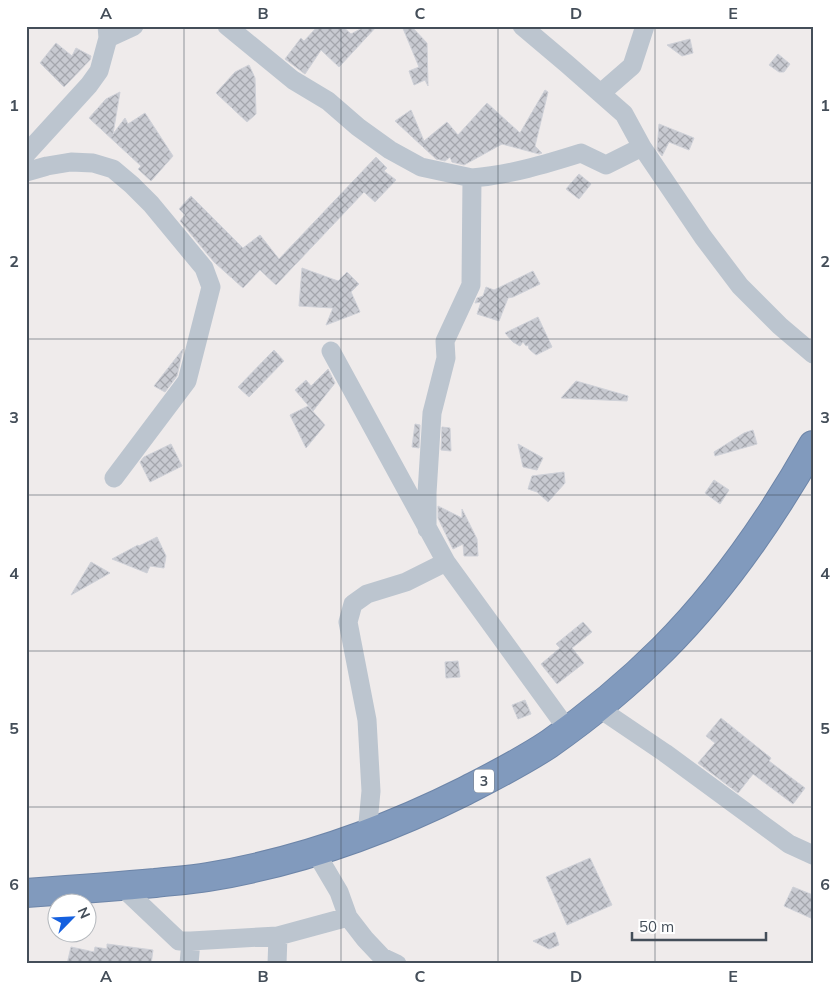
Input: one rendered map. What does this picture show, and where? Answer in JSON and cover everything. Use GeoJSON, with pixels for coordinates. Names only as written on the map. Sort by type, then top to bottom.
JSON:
{"type":"FeatureCollection","features":[{"type":"Feature","properties":{"kind":"highway","name":"3"},"geometry":{"type":"LineString","coordinates":[[26,893],[205,878],[316,853],[430,808],[506,770],[568,730],[624,685],[663,648],[706,600],[757,536],[784,495],[813,445]]}},
{"type":"Feature","properties":{"kind":"street"},"geometry":{"type":"LineString","coordinates":[[26,154],[89,85],[99,71],[107,32],[134,26]]}},
{"type":"Feature","properties":{"kind":"street"},"geometry":{"type":"LineString","coordinates":[[228,26],[293,80],[328,101],[358,128],[390,150],[421,167],[472,178],[490,177],[544,165],[581,153],[606,165],[642,146]]}},
{"type":"Feature","properties":{"kind":"street"},"geometry":{"type":"LineString","coordinates":[[522,26],[624,114],[642,146],[703,237],[740,286],[780,326],[813,354]]}},
{"type":"Feature","properties":{"kind":"street"},"geometry":{"type":"LineString","coordinates":[[601,93],[632,66],[645,26]]}},
{"type":"Feature","properties":{"kind":"street"},"geometry":{"type":"LineString","coordinates":[[26,172],[71,162],[93,163],[113,169],[151,204],[204,268],[211,287],[187,381],[114,478]]}},
{"type":"Feature","properties":{"kind":"street"},"geometry":{"type":"LineString","coordinates":[[427,528],[427,493],[432,413],[446,358],[445,341],[471,285],[472,178]]}},
{"type":"Feature","properties":{"kind":"street"},"geometry":{"type":"LineString","coordinates":[[331,350],[446,562],[568,730]]}},
{"type":"Feature","properties":{"kind":"street"},"geometry":{"type":"LineString","coordinates":[[367,834],[371,791],[367,720],[348,622],[353,604],[367,594],[406,582],[446,562]]}},
{"type":"Feature","properties":{"kind":"street"},"geometry":{"type":"LineString","coordinates":[[597,707],[665,753],[782,840],[813,855]]}},
{"type":"Feature","properties":{"kind":"street"},"geometry":{"type":"LineString","coordinates":[[316,853],[339,892],[348,917],[382,957],[397,964]]}},
{"type":"Feature","properties":{"kind":"street"},"geometry":{"type":"LineString","coordinates":[[121,886],[179,941],[278,936],[348,917]]}},
{"type":"Feature","properties":{"kind":"street"},"geometry":{"type":"LineString","coordinates":[[277,964],[278,936]]}},
{"type":"Feature","properties":{"kind":"street"},"geometry":{"type":"LineString","coordinates":[[189,964],[191,941]]}},
{"type":"Feature","properties":{"kind":"building"},"geometry":{"type":"Polygon","coordinates":[[[318,26],[342,26],[351,34],[366,26],[377,26],[339,67],[321,50],[305,74],[285,59],[301,38],[304,41],[318,26]]]}},
{"type":"Feature","properties":{"kind":"building"},"geometry":{"type":"Polygon","coordinates":[[[402,26],[411,26],[427,43],[428,86],[425,80],[414,85],[409,71],[419,67],[402,26]]]}},
{"type":"Feature","properties":{"kind":"building"},"geometry":{"type":"Polygon","coordinates":[[[690,39],[693,53],[682,56],[667,45],[690,39]]]}},
{"type":"Feature","properties":{"kind":"building"},"geometry":{"type":"Polygon","coordinates":[[[56,43],[72,56],[76,48],[91,56],[90,60],[64,87],[40,63],[56,43]]]}},
{"type":"Feature","properties":{"kind":"building"},"geometry":{"type":"Polygon","coordinates":[[[778,54],[790,64],[784,72],[779,72],[769,65],[778,54]]]}},
{"type":"Feature","properties":{"kind":"building"},"geometry":{"type":"Polygon","coordinates":[[[249,65],[255,78],[256,114],[247,122],[216,93],[235,72],[249,65]]]}},
{"type":"Feature","properties":{"kind":"building"},"geometry":{"type":"Polygon","coordinates":[[[545,90],[548,92],[535,146],[542,153],[539,154],[502,144],[464,165],[452,162],[450,157],[445,161],[436,159],[395,121],[411,110],[424,141],[447,122],[458,135],[487,103],[520,133],[545,90]]]}},
{"type":"Feature","properties":{"kind":"building"},"geometry":{"type":"Polygon","coordinates":[[[120,92],[113,134],[125,118],[128,124],[145,113],[173,156],[151,181],[138,169],[141,166],[89,118],[106,99],[120,92]]]}},
{"type":"Feature","properties":{"kind":"building"},"geometry":{"type":"Polygon","coordinates":[[[659,124],[694,138],[689,150],[669,142],[662,156],[657,150],[659,124]]]}},
{"type":"Feature","properties":{"kind":"building"},"geometry":{"type":"Polygon","coordinates":[[[376,157],[387,168],[384,171],[396,180],[375,202],[364,192],[276,285],[260,270],[243,288],[214,262],[180,221],[185,215],[179,209],[191,196],[243,248],[260,235],[279,259],[376,157]]]}},
{"type":"Feature","properties":{"kind":"building"},"geometry":{"type":"Polygon","coordinates":[[[579,174],[591,184],[579,199],[566,189],[579,174]]]}},
{"type":"Feature","properties":{"kind":"building"},"geometry":{"type":"Polygon","coordinates":[[[302,268],[338,281],[347,272],[359,284],[351,292],[360,312],[326,325],[333,308],[299,306],[302,268]]]}},
{"type":"Feature","properties":{"kind":"building"},"geometry":{"type":"Polygon","coordinates":[[[533,271],[540,284],[508,298],[499,321],[477,314],[481,302],[475,303],[477,298],[483,296],[486,287],[494,290],[533,271]]]}},
{"type":"Feature","properties":{"kind":"building"},"geometry":{"type":"Polygon","coordinates":[[[538,317],[552,347],[536,355],[529,349],[528,345],[526,346],[523,342],[520,346],[513,342],[505,333],[538,317]]]}},
{"type":"Feature","properties":{"kind":"building"},"geometry":{"type":"Polygon","coordinates":[[[183,349],[177,376],[165,392],[154,386],[183,349]]]}},
{"type":"Feature","properties":{"kind":"building"},"geometry":{"type":"Polygon","coordinates":[[[274,350],[284,361],[249,397],[238,387],[274,350]]]}},
{"type":"Feature","properties":{"kind":"building"},"geometry":{"type":"Polygon","coordinates":[[[328,369],[335,383],[313,411],[295,390],[306,380],[311,386],[328,369]]]}},
{"type":"Feature","properties":{"kind":"building"},"geometry":{"type":"Polygon","coordinates":[[[576,381],[628,396],[627,401],[561,398],[576,381]]]}},
{"type":"Feature","properties":{"kind":"building"},"geometry":{"type":"Polygon","coordinates":[[[308,406],[325,425],[306,448],[290,415],[308,406]]]}},
{"type":"Feature","properties":{"kind":"building"},"geometry":{"type":"Polygon","coordinates":[[[415,424],[420,425],[419,448],[412,447],[415,424]]]}},
{"type":"Feature","properties":{"kind":"building"},"geometry":{"type":"Polygon","coordinates":[[[442,427],[450,428],[451,451],[441,450],[442,427]]]}},
{"type":"Feature","properties":{"kind":"building"},"geometry":{"type":"Polygon","coordinates":[[[753,430],[757,444],[715,456],[714,452],[744,433],[753,430]]]}},
{"type":"Feature","properties":{"kind":"building"},"geometry":{"type":"Polygon","coordinates":[[[171,444],[182,466],[150,482],[140,462],[144,457],[171,444]]]}},
{"type":"Feature","properties":{"kind":"building"},"geometry":{"type":"Polygon","coordinates":[[[518,444],[543,458],[537,470],[523,467],[518,444]]]}},
{"type":"Feature","properties":{"kind":"building"},"geometry":{"type":"Polygon","coordinates":[[[564,472],[565,483],[548,502],[537,492],[528,489],[532,476],[564,472]]]}},
{"type":"Feature","properties":{"kind":"building"},"geometry":{"type":"Polygon","coordinates":[[[714,480],[729,490],[720,504],[705,493],[714,480]]]}},
{"type":"Feature","properties":{"kind":"building"},"geometry":{"type":"Polygon","coordinates":[[[438,506],[462,518],[462,509],[477,539],[478,556],[464,556],[463,544],[453,549],[438,518],[438,506]]]}},
{"type":"Feature","properties":{"kind":"building"},"geometry":{"type":"Polygon","coordinates":[[[157,537],[166,556],[164,568],[150,566],[147,573],[112,559],[138,545],[157,537]]]}},
{"type":"Feature","properties":{"kind":"building"},"geometry":{"type":"Polygon","coordinates":[[[91,562],[110,573],[71,595],[91,562]]]}},
{"type":"Feature","properties":{"kind":"building"},"geometry":{"type":"Polygon","coordinates":[[[583,622],[592,632],[572,648],[584,663],[557,684],[541,664],[560,648],[556,644],[583,622]]]}},
{"type":"Feature","properties":{"kind":"building"},"geometry":{"type":"Polygon","coordinates":[[[458,661],[460,677],[446,678],[445,662],[458,661]]]}},
{"type":"Feature","properties":{"kind":"building"},"geometry":{"type":"Polygon","coordinates":[[[525,700],[531,714],[518,719],[512,705],[525,700]]]}},
{"type":"Feature","properties":{"kind":"building"},"geometry":{"type":"Polygon","coordinates":[[[721,718],[771,758],[769,761],[805,788],[793,804],[753,774],[738,793],[698,763],[715,743],[706,736],[721,718]]]}},
{"type":"Feature","properties":{"kind":"building"},"geometry":{"type":"Polygon","coordinates":[[[590,858],[612,905],[567,925],[546,877],[590,858]]]}},
{"type":"Feature","properties":{"kind":"building"},"geometry":{"type":"Polygon","coordinates":[[[793,887],[813,895],[813,919],[784,906],[793,887]]]}},
{"type":"Feature","properties":{"kind":"building"},"geometry":{"type":"Polygon","coordinates":[[[555,932],[559,945],[549,949],[533,941],[555,932]]]}},
{"type":"Feature","properties":{"kind":"building"},"geometry":{"type":"Polygon","coordinates":[[[107,944],[153,950],[151,964],[67,964],[71,947],[94,952],[95,947],[107,949],[107,944]]]}}]}
